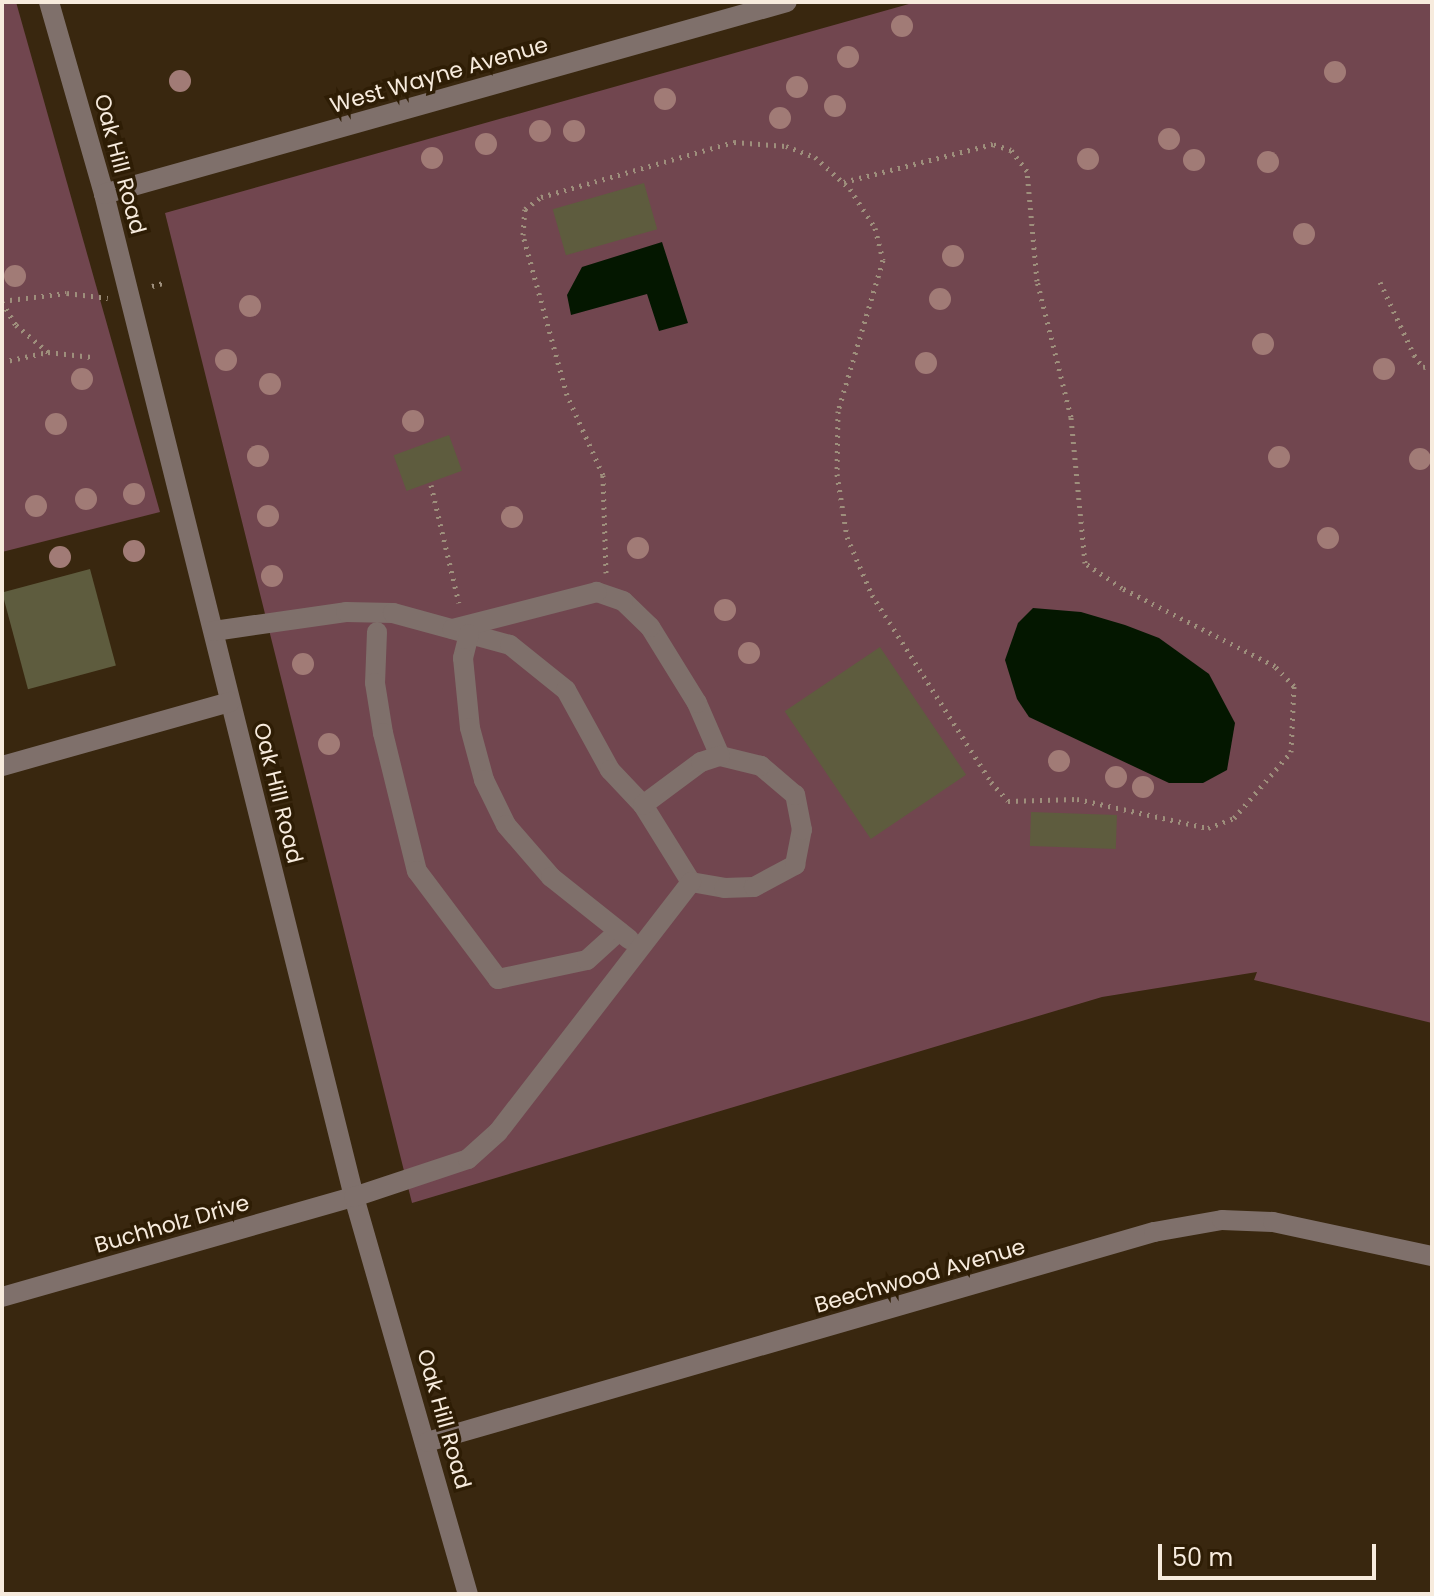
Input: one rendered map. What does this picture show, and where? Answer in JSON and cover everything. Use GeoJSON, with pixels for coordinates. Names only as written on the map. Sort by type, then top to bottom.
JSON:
{"type":"FeatureCollection","features":[{"type":"Feature","properties":{"kind":"street","name":"Oak Hill Road"},"geometry":{"type":"LineString","coordinates":[[49,2],[104,194],[354,1197],[427,1442],[468,1594]]}},
{"type":"Feature","properties":{"kind":"street","name":"West Wayne Avenue"},"geometry":{"type":"LineString","coordinates":[[104,194],[787,2]]}},
{"type":"Feature","properties":{"kind":"street"},"geometry":{"type":"LineString","coordinates":[[461,631],[597,592],[623,601],[650,627],[697,703],[720,756]]}},
{"type":"Feature","properties":{"kind":"street"},"geometry":{"type":"LineString","coordinates":[[214,631],[346,612],[393,613],[510,645],[566,690],[610,770],[643,805],[691,882],[754,887],[795,865],[802,847],[801,813],[786,786],[761,766],[720,756],[701,762],[643,805]]}},
{"type":"Feature","properties":{"kind":"street"},"geometry":{"type":"LineString","coordinates":[[461,631],[464,687],[484,780],[506,825],[551,877],[638,946]]}},
{"type":"Feature","properties":{"kind":"street"},"geometry":{"type":"LineString","coordinates":[[377,632],[375,683],[383,733],[417,871],[498,979],[587,960],[619,931]]}},
{"type":"Feature","properties":{"kind":"street"},"geometry":{"type":"LineString","coordinates":[[2,766],[230,702]]}},
{"type":"Feature","properties":{"kind":"street","name":"Buchholz Drive"},"geometry":{"type":"LineString","coordinates":[[2,1297],[354,1197],[468,1159],[498,1132],[638,946],[691,882]]}},
{"type":"Feature","properties":{"kind":"street","name":"Beechwood Avenue"},"geometry":{"type":"LineString","coordinates":[[427,1442],[1154,1232],[1222,1220],[1273,1222],[1432,1256]]}},
{"type":"Feature","properties":{"kind":"path"},"geometry":{"type":"LineString","coordinates":[[606,574],[603,475],[567,395],[523,235],[525,209],[541,197],[734,142],[803,151],[844,182],[875,228],[883,260],[845,379],[836,440],[840,507],[872,595],[1008,801],[1077,799],[1208,828],[1234,818],[1291,752],[1294,686],[1275,666],[1122,588],[1085,563],[1071,417],[1037,281],[1027,171],[1011,150],[993,144],[844,182]]}},
{"type":"Feature","properties":{"kind":"path"},"geometry":{"type":"LineString","coordinates":[[1380,282],[1414,355],[1423,367],[1432,365]]}},
{"type":"Feature","properties":{"kind":"path"},"geometry":{"type":"LineString","coordinates":[[48,352],[16,325],[2,301],[67,293],[103,299],[163,283]]}},
{"type":"Feature","properties":{"kind":"path"},"geometry":{"type":"LineString","coordinates":[[2,362],[48,352],[92,357]]}},
{"type":"Feature","properties":{"kind":"path"},"geometry":{"type":"LineString","coordinates":[[431,485],[459,603]]}},
{"type":"Feature","properties":{"kind":"shaded area"},"geometry":{"type":"Polygon","coordinates":[[[2,2],[16,2],[160,512],[2,552],[2,2]]]}},
{"type":"Feature","properties":{"kind":"shaded area"},"geometry":{"type":"Polygon","coordinates":[[[916,2],[1432,2],[1432,1023],[1254,980],[1257,972],[1102,997],[412,1203],[165,213],[916,2]]]}},
{"type":"Feature","properties":{"kind":"shaded area"},"geometry":{"type":"Polygon","coordinates":[[[662,242],[688,323],[659,331],[647,294],[571,315],[567,295],[582,267],[662,242]]]}},
{"type":"Feature","properties":{"kind":"shaded area"},"geometry":{"type":"Polygon","coordinates":[[[1033,608],[1081,612],[1125,625],[1159,638],[1209,674],[1235,723],[1227,770],[1203,783],[1169,783],[1029,717],[1017,699],[1005,660],[1018,623],[1033,608]]]}},
{"type":"Feature","properties":{"kind":"building"},"geometry":{"type":"Polygon","coordinates":[[[644,183],[657,229],[566,255],[553,209],[644,183]]]}},
{"type":"Feature","properties":{"kind":"building"},"geometry":{"type":"Polygon","coordinates":[[[449,435],[462,471],[407,491],[394,455],[449,435]]]}},
{"type":"Feature","properties":{"kind":"building"},"geometry":{"type":"Polygon","coordinates":[[[90,569],[116,666],[28,689],[2,593],[90,569]]]}},
{"type":"Feature","properties":{"kind":"building"},"geometry":{"type":"Polygon","coordinates":[[[880,647],[966,775],[871,839],[785,711],[880,647]]]}},
{"type":"Feature","properties":{"kind":"building"},"geometry":{"type":"Polygon","coordinates":[[[1031,812],[1117,815],[1116,849],[1030,846],[1031,812]]]}}]}
